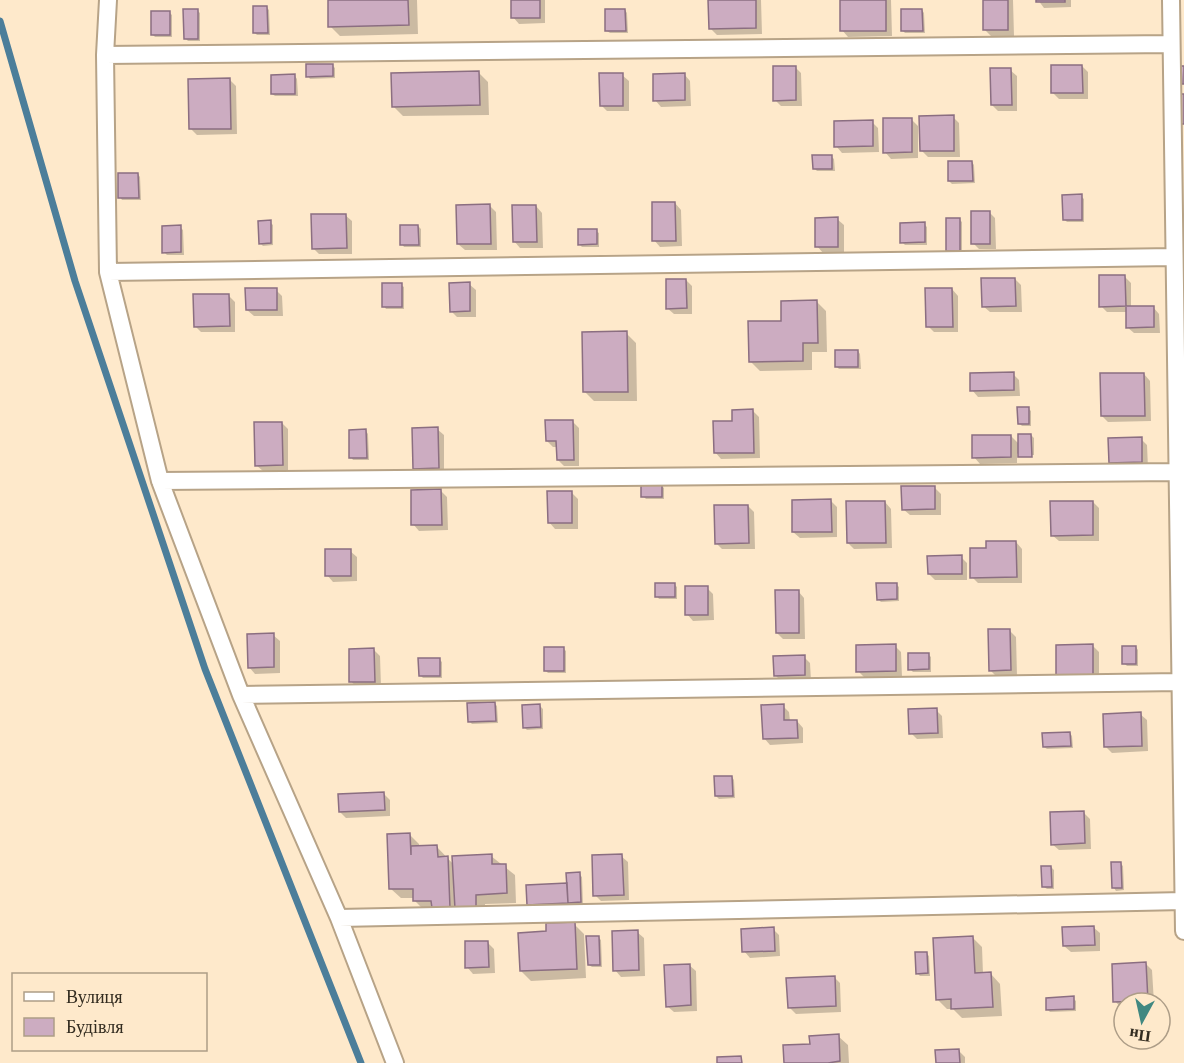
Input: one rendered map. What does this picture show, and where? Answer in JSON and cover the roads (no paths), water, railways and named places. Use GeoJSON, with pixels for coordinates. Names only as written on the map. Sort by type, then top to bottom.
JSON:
{"type":"FeatureCollection","features":[{"type":"Feature","properties":{"kind":"street"},"geometry":{"type":"LineString","coordinates":[[108,0],[105,55],[108,272],[160,481],[241,695],[339,918],[395,1063]]}},
{"type":"Feature","properties":{"kind":"street"},"geometry":{"type":"LineString","coordinates":[[1170,0],[1184,931]]}},
{"type":"Feature","properties":{"kind":"street"},"geometry":{"type":"LineString","coordinates":[[105,55],[1171,44]]}},
{"type":"Feature","properties":{"kind":"street"},"geometry":{"type":"LineString","coordinates":[[108,272],[1174,257]]}},
{"type":"Feature","properties":{"kind":"street"},"geometry":{"type":"LineString","coordinates":[[160,481],[1177,472]]}},
{"type":"Feature","properties":{"kind":"street"},"geometry":{"type":"LineString","coordinates":[[241,695],[1180,682]]}},
{"type":"Feature","properties":{"kind":"street"},"geometry":{"type":"LineString","coordinates":[[339,918],[1184,901]]}},
{"type":"Feature","properties":{"kind":"waterway"},"geometry":{"type":"LineString","coordinates":[[0,21],[75,281],[205,669],[361,1063]]}}]}
